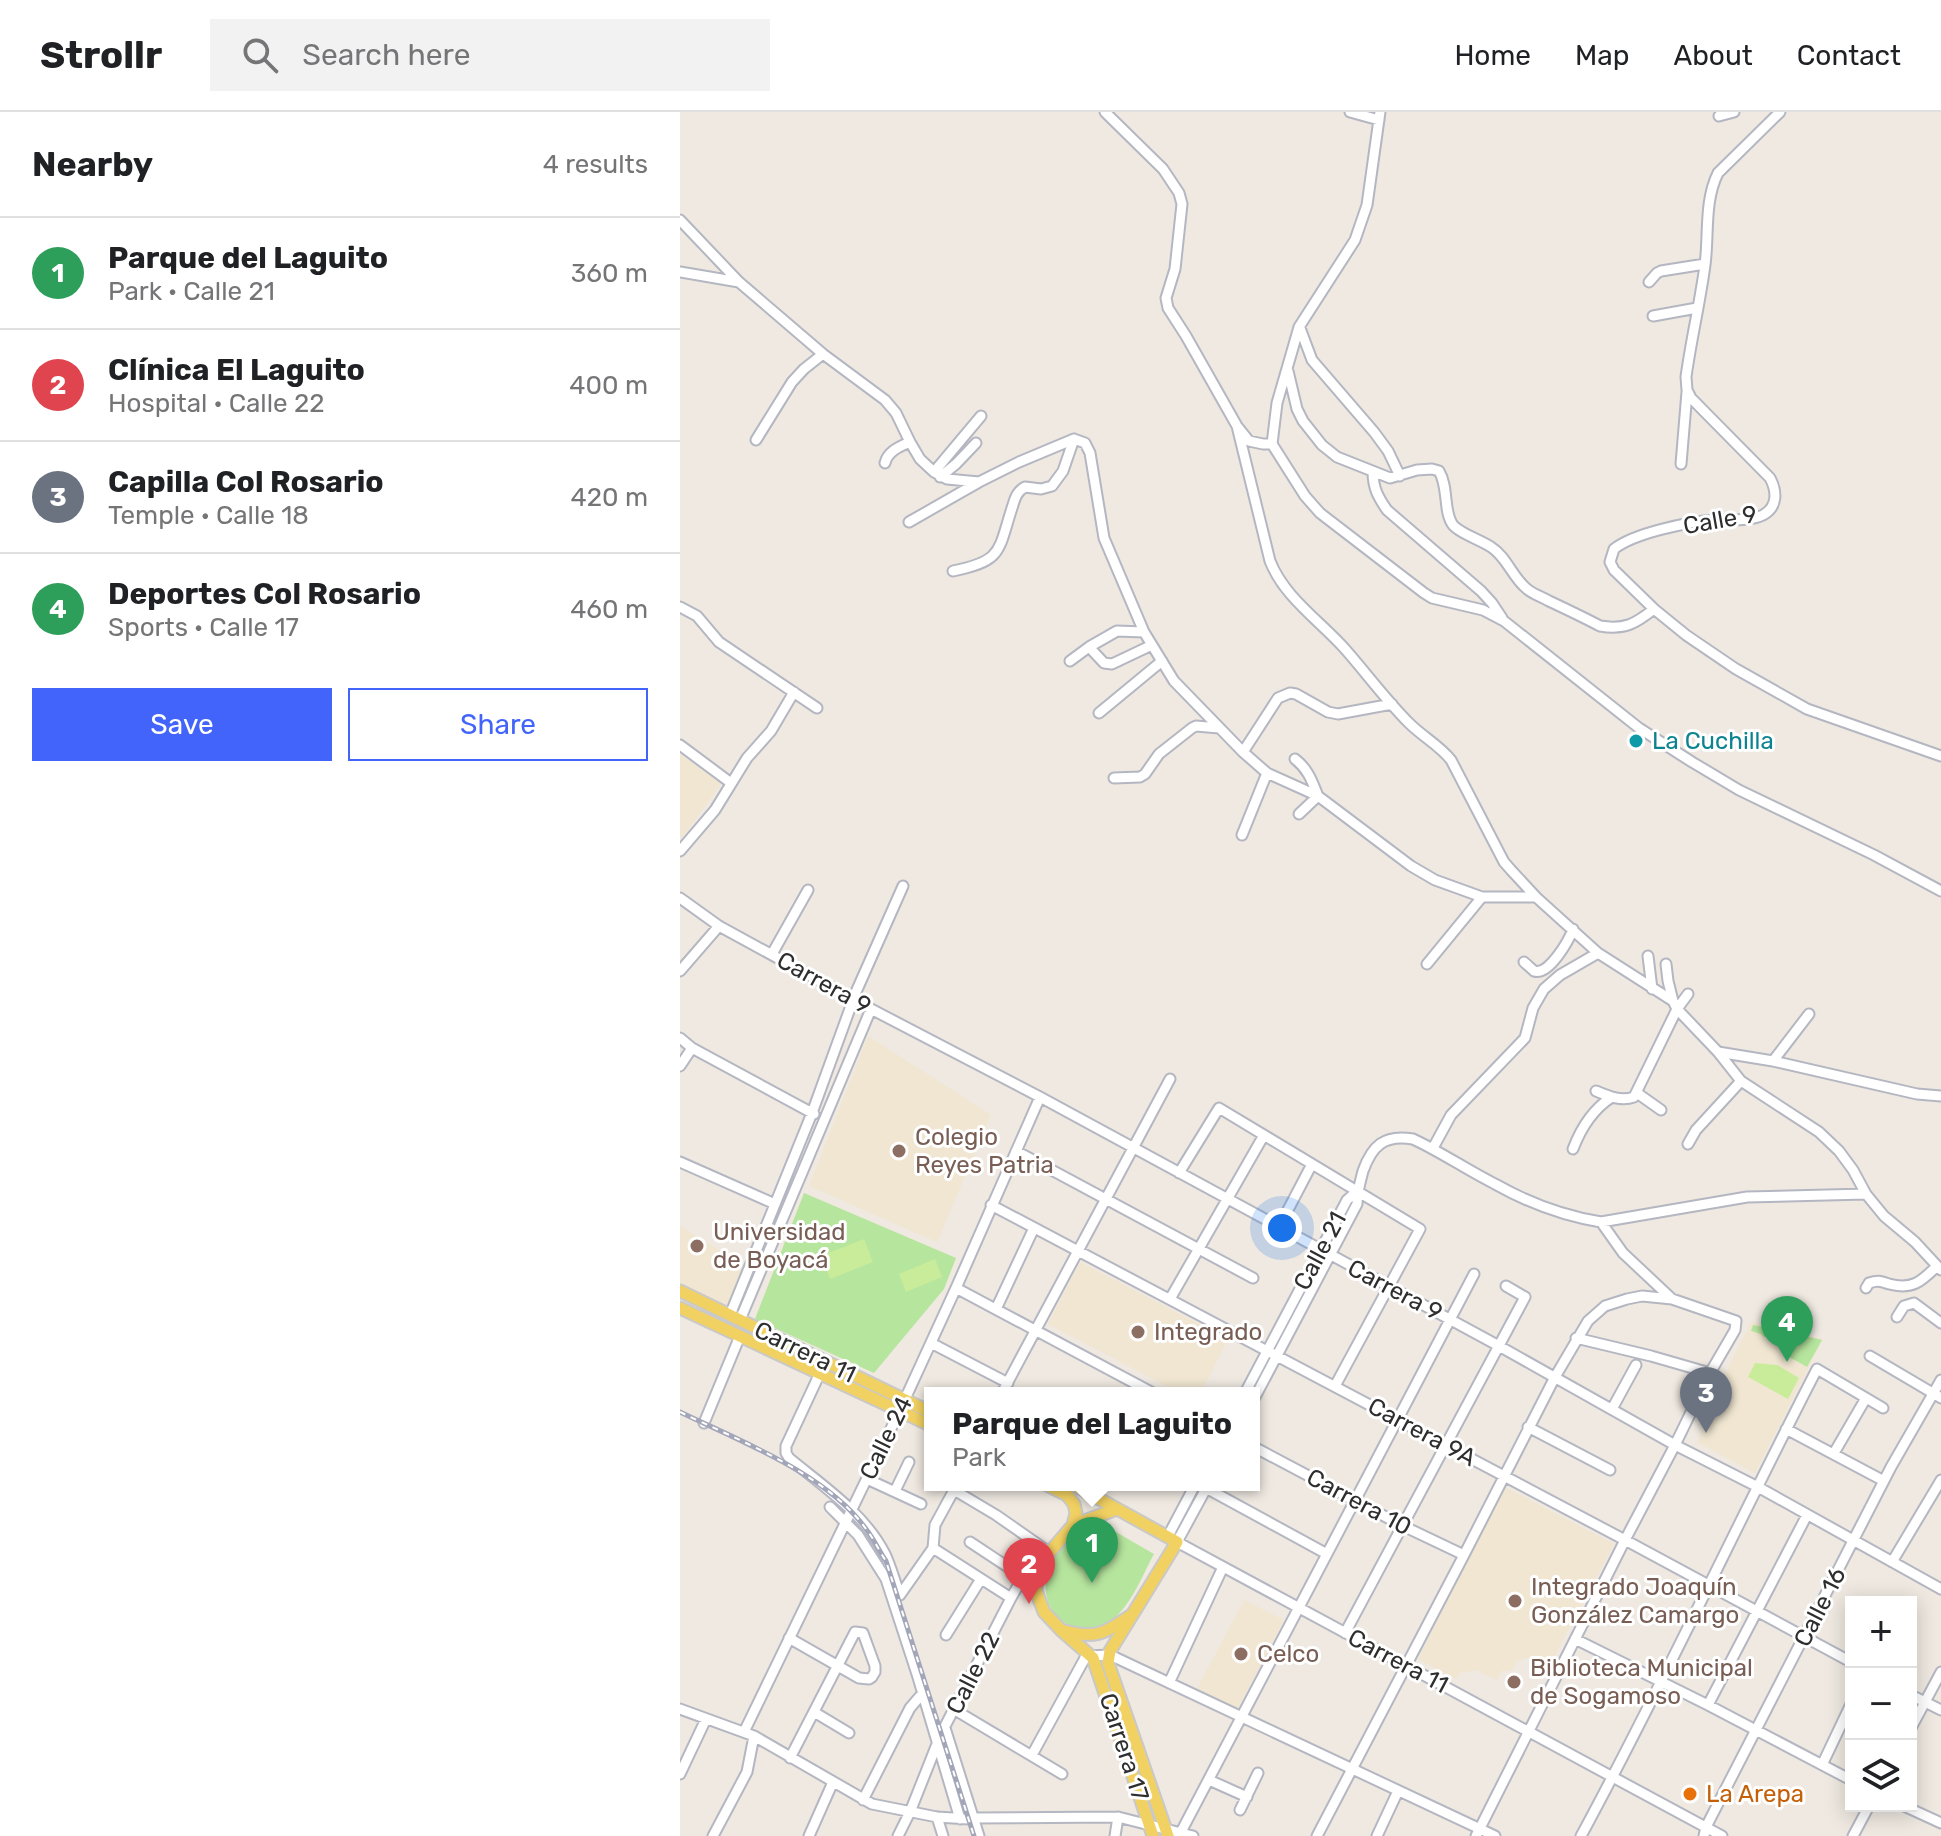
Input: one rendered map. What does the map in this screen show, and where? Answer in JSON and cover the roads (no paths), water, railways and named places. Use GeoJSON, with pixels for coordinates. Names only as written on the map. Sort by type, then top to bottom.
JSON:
{"type":"FeatureCollection","features":[{"type":"Feature","properties":{"kind":"main road","name":"Carrera 11"},"geometry":{"type":"LineString","coordinates":[[680,1291],[902,1405],[924,1421]]}},
{"type":"Feature","properties":{"kind":"main road","name":"Carrera 11"},"geometry":{"type":"LineString","coordinates":[[680,1308],[820,1373],[924,1410]]}},
{"type":"Feature","properties":{"kind":"main road"},"geometry":{"type":"LineString","coordinates":[[1059,1491],[1074,1504],[1076,1513],[1073,1525]]}},
{"type":"Feature","properties":{"kind":"main road","name":"Carrera 11"},"geometry":{"type":"LineString","coordinates":[[1085,1491],[1173,1539]]}},
{"type":"Feature","properties":{"kind":"main road"},"geometry":{"type":"LineString","coordinates":[[1073,1525],[1117,1509]]}},
{"type":"Feature","properties":{"kind":"main road","name":"Calle 22"},"geometry":{"type":"LineString","coordinates":[[1038,1566],[1073,1525]]}},
{"type":"Feature","properties":{"kind":"main road"},"geometry":{"type":"LineString","coordinates":[[1109,1659],[1110,1651],[1173,1539]]}},
{"type":"Feature","properties":{"kind":"main road"},"geometry":{"type":"LineString","coordinates":[[1038,1566],[1036,1591],[1044,1612],[1093,1657]]}},
{"type":"Feature","properties":{"kind":"main road"},"geometry":{"type":"LineString","coordinates":[[1062,1631],[1095,1636],[1133,1614]]}},
{"type":"Feature","properties":{"kind":"main road","name":"Carrera 17"},"geometry":{"type":"LineString","coordinates":[[1093,1657],[1151,1830]]}},
{"type":"Feature","properties":{"kind":"main road","name":"Carrera 17"},"geometry":{"type":"LineString","coordinates":[[1109,1659],[1165,1833]]}},
{"type":"Feature","properties":{"kind":"street"},"geometry":{"type":"LineString","coordinates":[[1105,112],[1163,169],[1179,193],[1182,214],[1175,269],[1166,298],[1168,308],[1237,426],[1249,441],[1272,444]]}},
{"type":"Feature","properties":{"kind":"street"},"geometry":{"type":"LineString","coordinates":[[1350,112],[1379,116],[1367,205],[1355,240],[1299,327],[1277,403],[1272,444],[1305,496],[1336,526],[1432,598],[1483,610],[1504,621],[1639,728],[1692,762],[1739,790],[1941,891]]}},
{"type":"Feature","properties":{"kind":"street"},"geometry":{"type":"LineString","coordinates":[[1719,116],[1734,112]]}},
{"type":"Feature","properties":{"kind":"street"},"geometry":{"type":"LineString","coordinates":[[1681,464],[1686,377],[1705,264],[1713,182],[1718,173],[1780,112]]}},
{"type":"Feature","properties":{"kind":"street"},"geometry":{"type":"LineString","coordinates":[[680,220],[739,282],[823,354],[885,400],[896,413],[920,459],[937,474],[956,481],[979,482]]}},
{"type":"Feature","properties":{"kind":"street"},"geometry":{"type":"LineString","coordinates":[[1649,282],[1661,271],[1705,264]]}},
{"type":"Feature","properties":{"kind":"street"},"geometry":{"type":"LineString","coordinates":[[680,272],[739,282]]}},
{"type":"Feature","properties":{"kind":"street"},"geometry":{"type":"LineString","coordinates":[[1653,316],[1697,308]]}},
{"type":"Feature","properties":{"kind":"street"},"geometry":{"type":"LineString","coordinates":[[1299,327],[1312,360],[1374,432],[1400,476]]}},
{"type":"Feature","properties":{"kind":"street"},"geometry":{"type":"LineString","coordinates":[[756,440],[792,382],[823,354]]}},
{"type":"Feature","properties":{"kind":"street"},"geometry":{"type":"LineString","coordinates":[[1287,366],[1297,409],[1322,445],[1337,457],[1390,478],[1417,470],[1439,471],[1452,525],[1493,548],[1528,590],[1600,626],[1613,628],[1633,624],[1654,609]]}},
{"type":"Feature","properties":{"kind":"street","name":"Calle 9"},"geometry":{"type":"LineString","coordinates":[[1687,390],[1691,398],[1770,478],[1776,496],[1772,506],[1766,514],[1755,518],[1690,522],[1631,539],[1614,549],[1610,562],[1614,570],[1686,635],[1736,669],[1807,709],[1941,756]]}},
{"type":"Feature","properties":{"kind":"street"},"geometry":{"type":"LineString","coordinates":[[937,474],[981,416]]}},
{"type":"Feature","properties":{"kind":"street"},"geometry":{"type":"LineString","coordinates":[[1237,426],[1276,576],[1412,726],[1441,748],[1451,760],[1504,862],[1536,897],[1598,953],[1675,1005],[1741,1081],[1819,1132],[1839,1151],[1884,1216],[1915,1242],[1939,1268],[1916,1284],[1900,1285],[1878,1280],[1869,1283],[1866,1288]]}},
{"type":"Feature","properties":{"kind":"street"},"geometry":{"type":"LineString","coordinates":[[909,522],[1019,462],[1074,439],[1085,443],[1090,453],[1104,538],[1144,632],[1174,681],[1219,728],[1267,773],[1318,796],[1411,866],[1435,880],[1482,897],[1536,897]]}},
{"type":"Feature","properties":{"kind":"street"},"geometry":{"type":"LineString","coordinates":[[953,571],[978,566],[996,553],[1017,494],[1025,487],[1052,486],[1063,471],[1074,439]]}},
{"type":"Feature","properties":{"kind":"street"},"geometry":{"type":"LineString","coordinates":[[885,463],[892,451],[910,442]]}},
{"type":"Feature","properties":{"kind":"street"},"geometry":{"type":"LineString","coordinates":[[937,474],[956,464],[976,443]]}},
{"type":"Feature","properties":{"kind":"street"},"geometry":{"type":"LineString","coordinates":[[1373,472],[1377,496],[1387,510],[1481,591],[1504,621]]}},
{"type":"Feature","properties":{"kind":"street"},"geometry":{"type":"LineString","coordinates":[[680,607],[697,616],[719,642],[817,708]]}},
{"type":"Feature","properties":{"kind":"street"},"geometry":{"type":"LineString","coordinates":[[1070,661],[1117,631],[1144,632]]}},
{"type":"Feature","properties":{"kind":"street"},"geometry":{"type":"LineString","coordinates":[[1089,647],[1104,663],[1112,664],[1152,645]]}},
{"type":"Feature","properties":{"kind":"street"},"geometry":{"type":"LineString","coordinates":[[1099,713],[1162,661]]}},
{"type":"Feature","properties":{"kind":"street"},"geometry":{"type":"LineString","coordinates":[[680,851],[715,810],[747,758],[771,731],[794,692]]}},
{"type":"Feature","properties":{"kind":"street"},"geometry":{"type":"LineString","coordinates":[[1243,752],[1278,698],[1290,693],[1338,714],[1392,704]]}},
{"type":"Feature","properties":{"kind":"street"},"geometry":{"type":"LineString","coordinates":[[1114,778],[1145,774],[1159,754],[1196,726],[1219,728]]}},
{"type":"Feature","properties":{"kind":"street"},"geometry":{"type":"LineString","coordinates":[[680,745],[731,783]]}},
{"type":"Feature","properties":{"kind":"street"},"geometry":{"type":"LineString","coordinates":[[1295,759],[1308,772],[1318,796]]}},
{"type":"Feature","properties":{"kind":"street"},"geometry":{"type":"LineString","coordinates":[[1242,835],[1267,773]]}},
{"type":"Feature","properties":{"kind":"street"},"geometry":{"type":"LineString","coordinates":[[1299,814],[1318,796]]}},
{"type":"Feature","properties":{"kind":"street"},"geometry":{"type":"LineString","coordinates":[[735,1318],[853,999],[903,886]]}},
{"type":"Feature","properties":{"kind":"street"},"geometry":{"type":"LineString","coordinates":[[772,954],[808,890]]}},
{"type":"Feature","properties":{"kind":"street"},"geometry":{"type":"LineString","coordinates":[[1427,964],[1482,897]]}},
{"type":"Feature","properties":{"kind":"street","name":"Carrera 9"},"geometry":{"type":"LineString","coordinates":[[680,898],[719,926],[1450,1319],[1941,1589]]}},
{"type":"Feature","properties":{"kind":"street"},"geometry":{"type":"LineString","coordinates":[[680,971],[719,926]]}},
{"type":"Feature","properties":{"kind":"street"},"geometry":{"type":"LineString","coordinates":[[1524,962],[1537,972],[1542,970],[1567,944],[1573,929]]}},
{"type":"Feature","properties":{"kind":"street"},"geometry":{"type":"LineString","coordinates":[[1433,1148],[1451,1115],[1525,1038],[1533,1008],[1544,989],[1560,975],[1598,953]]}},
{"type":"Feature","properties":{"kind":"street"},"geometry":{"type":"LineString","coordinates":[[1648,956],[1652,989]]}},
{"type":"Feature","properties":{"kind":"street"},"geometry":{"type":"LineString","coordinates":[[1666,964],[1675,1005]]}},
{"type":"Feature","properties":{"kind":"street"},"geometry":{"type":"LineString","coordinates":[[1596,1091],[1627,1100],[1636,1095],[1675,1005],[1688,994]]}},
{"type":"Feature","properties":{"kind":"street"},"geometry":{"type":"LineString","coordinates":[[735,1318],[871,1009]]}},
{"type":"Feature","properties":{"kind":"street"},"geometry":{"type":"LineString","coordinates":[[1773,1061],[1809,1014]]}},
{"type":"Feature","properties":{"kind":"street"},"geometry":{"type":"LineString","coordinates":[[680,1038],[692,1048],[825,1119]]}},
{"type":"Feature","properties":{"kind":"street"},"geometry":{"type":"LineString","coordinates":[[680,1066],[692,1048]]}},
{"type":"Feature","properties":{"kind":"street"},"geometry":{"type":"LineString","coordinates":[[1718,1052],[1773,1061],[1917,1094],[1941,1096]]}},
{"type":"Feature","properties":{"kind":"street"},"geometry":{"type":"LineString","coordinates":[[1006,1387],[1170,1079]]}},
{"type":"Feature","properties":{"kind":"street"},"geometry":{"type":"LineString","coordinates":[[1688,1144],[1696,1130],[1741,1081]]}},
{"type":"Feature","properties":{"kind":"street"},"geometry":{"type":"LineString","coordinates":[[1636,1095],[1661,1110]]}},
{"type":"Feature","properties":{"kind":"street","name":"Calle 24"},"geometry":{"type":"LineString","coordinates":[[713,1836],[747,1772],[749,1734],[789,1638],[931,1343],[1040,1097]]}},
{"type":"Feature","properties":{"kind":"street"},"geometry":{"type":"LineString","coordinates":[[1573,1149],[1582,1129],[1600,1105],[1612,1097]]}},
{"type":"Feature","properties":{"kind":"street"},"geometry":{"type":"LineString","coordinates":[[1179,1173],[1219,1108],[1420,1229],[1335,1386]]}},
{"type":"Feature","properties":{"kind":"street"},"geometry":{"type":"LineString","coordinates":[[1170,1299],[1264,1135]]}},
{"type":"Feature","properties":{"kind":"street","name":"Calle 21"},"geometry":{"type":"LineString","coordinates":[[1249,1387],[1272,1353],[1326,1253],[1347,1200],[1357,1191],[1369,1154],[1384,1141],[1402,1137],[1413,1139],[1497,1186],[1579,1218],[1601,1222]]}},
{"type":"Feature","properties":{"kind":"street"},"geometry":{"type":"LineString","coordinates":[[1016,1151],[1253,1278]]}},
{"type":"Feature","properties":{"kind":"street"},"geometry":{"type":"LineString","coordinates":[[680,1162],[775,1204]]}},
{"type":"Feature","properties":{"kind":"street"},"geometry":{"type":"LineString","coordinates":[[1279,1227],[1312,1164]]}},
{"type":"Feature","properties":{"kind":"street"},"geometry":{"type":"LineString","coordinates":[[1672,1299],[1623,1253],[1601,1222],[1747,1197],[1866,1194]]}},
{"type":"Feature","properties":{"kind":"street","name":"Carrera 9A"},"geometry":{"type":"LineString","coordinates":[[991,1205],[1845,1659]]}},
{"type":"Feature","properties":{"kind":"street"},"geometry":{"type":"LineString","coordinates":[[996,1309],[1034,1228]]}},
{"type":"Feature","properties":{"kind":"street"},"geometry":{"type":"LineString","coordinates":[[1181,1832],[1474,1274]]}},
{"type":"Feature","properties":{"kind":"street"},"geometry":{"type":"LineString","coordinates":[[1345,1633],[1525,1297],[1506,1286]]}},
{"type":"Feature","properties":{"kind":"street"},"geometry":{"type":"LineString","coordinates":[[956,1288],[1142,1387]]}},
{"type":"Feature","properties":{"kind":"street"},"geometry":{"type":"LineString","coordinates":[[1317,1836],[1528,1427],[1588,1321],[1605,1306],[1642,1296],[1672,1299],[1736,1321],[1735,1330],[1710,1373],[1478,1832]]}},
{"type":"Feature","properties":{"kind":"street"},"geometry":{"type":"LineString","coordinates":[[1897,1317],[1904,1306],[1914,1303],[1941,1323]]}},
{"type":"Feature","properties":{"kind":"street"},"geometry":{"type":"LineString","coordinates":[[704,1423],[740,1336]]}},
{"type":"Feature","properties":{"kind":"street"},"geometry":{"type":"LineString","coordinates":[[1576,1338],[1710,1373]]}},
{"type":"Feature","properties":{"kind":"street"},"geometry":{"type":"LineString","coordinates":[[931,1343],[1008,1383]]}},
{"type":"Feature","properties":{"kind":"street","name":"Calle 21"},"geometry":{"type":"LineString","coordinates":[[1259,1387],[1272,1353]]}},
{"type":"Feature","properties":{"kind":"street"},"geometry":{"type":"LineString","coordinates":[[1870,1356],[1937,1396]]}},
{"type":"Feature","properties":{"kind":"street"},"geometry":{"type":"LineString","coordinates":[[1612,1409],[1636,1365]]}},
{"type":"Feature","properties":{"kind":"street"},"geometry":{"type":"LineString","coordinates":[[1581,1836],[1817,1369],[1883,1408]]}},
{"type":"Feature","properties":{"kind":"street"},"geometry":{"type":"LineString","coordinates":[[820,1373],[786,1446],[786,1453],[852,1509],[875,1537],[900,1595],[933,1548],[935,1525],[953,1491]]}},
{"type":"Feature","properties":{"kind":"street","name":"Calle 16"},"geometry":{"type":"LineString","coordinates":[[1712,1833],[1757,1730],[1884,1481],[1937,1396],[1941,1380]]}},
{"type":"Feature","properties":{"kind":"street"},"geometry":{"type":"LineString","coordinates":[[1834,1453],[1866,1398]]}},
{"type":"Feature","properties":{"kind":"street"},"geometry":{"type":"LineString","coordinates":[[1528,1427],[1610,1470]]}},
{"type":"Feature","properties":{"kind":"street"},"geometry":{"type":"LineString","coordinates":[[1786,1429],[1884,1481]]}},
{"type":"Feature","properties":{"kind":"street","name":"Carrera 10"},"geometry":{"type":"LineString","coordinates":[[1260,1450],[1464,1555]]}},
{"type":"Feature","properties":{"kind":"street"},"geometry":{"type":"LineString","coordinates":[[895,1491],[909,1462]]}},
{"type":"Feature","properties":{"kind":"street"},"geometry":{"type":"LineString","coordinates":[[867,1479],[921,1504]]}},
{"type":"Feature","properties":{"kind":"street"},"geometry":{"type":"LineString","coordinates":[[1892,1562],[1941,1480]]}},
{"type":"Feature","properties":{"kind":"street"},"geometry":{"type":"LineString","coordinates":[[956,1491],[1049,1552]]}},
{"type":"Feature","properties":{"kind":"street"},"geometry":{"type":"LineString","coordinates":[[1173,1539],[1193,1491]]}},
{"type":"Feature","properties":{"kind":"street"},"geometry":{"type":"LineString","coordinates":[[1173,1539],[1204,1491]]}},
{"type":"Feature","properties":{"kind":"street"},"geometry":{"type":"LineString","coordinates":[[1214,1491],[1327,1554]]}},
{"type":"Feature","properties":{"kind":"street"},"geometry":{"type":"LineString","coordinates":[[830,1507],[858,1535],[886,1579],[960,1819]]}},
{"type":"Feature","properties":{"kind":"street"},"geometry":{"type":"LineString","coordinates":[[1708,1705],[1807,1515]]}},
{"type":"Feature","properties":{"kind":"street","name":"Carrera 11"},"geometry":{"type":"LineString","coordinates":[[1173,1539],[1712,1833]]}},
{"type":"Feature","properties":{"kind":"street"},"geometry":{"type":"LineString","coordinates":[[970,1542],[1023,1577]]}},
{"type":"Feature","properties":{"kind":"street"},"geometry":{"type":"LineString","coordinates":[[933,1548],[1011,1598]]}},
{"type":"Feature","properties":{"kind":"street","name":"Calle 22"},"geometry":{"type":"LineString","coordinates":[[898,1836],[945,1728],[1011,1598],[1023,1577],[1038,1566]]}},
{"type":"Feature","properties":{"kind":"street"},"geometry":{"type":"LineString","coordinates":[[1169,1683],[1223,1567]]}},
{"type":"Feature","properties":{"kind":"street"},"geometry":{"type":"LineString","coordinates":[[946,1635],[981,1579]]}},
{"type":"Feature","properties":{"kind":"street"},"geometry":{"type":"LineString","coordinates":[[789,1638],[838,1665],[859,1678],[872,1677],[875,1666],[863,1633],[855,1632],[838,1665],[814,1712],[790,1758]]}},
{"type":"Feature","properties":{"kind":"street"},"geometry":{"type":"LineString","coordinates":[[1575,1639],[1845,1777]]}},
{"type":"Feature","properties":{"kind":"street"},"geometry":{"type":"LineString","coordinates":[[1032,1755],[1085,1658],[1109,1659],[1169,1683],[1478,1832],[1495,1836]]}},
{"type":"Feature","properties":{"kind":"street"},"geometry":{"type":"LineString","coordinates":[[1917,1717],[1941,1672]]}},
{"type":"Feature","properties":{"kind":"street"},"geometry":{"type":"LineString","coordinates":[[863,1800],[910,1708],[922,1694]]}},
{"type":"Feature","properties":{"kind":"street"},"geometry":{"type":"LineString","coordinates":[[1917,1698],[1941,1710]]}},
{"type":"Feature","properties":{"kind":"street"},"geometry":{"type":"LineString","coordinates":[[680,1709],[749,1734],[863,1800],[887,1809],[960,1819],[1118,1817],[1151,1830],[1193,1836]]}},
{"type":"Feature","properties":{"kind":"street"},"geometry":{"type":"LineString","coordinates":[[955,1710],[1062,1774]]}},
{"type":"Feature","properties":{"kind":"street"},"geometry":{"type":"LineString","coordinates":[[814,1712],[849,1733]]}},
{"type":"Feature","properties":{"kind":"street"},"geometry":{"type":"LineString","coordinates":[[1822,1765],[1845,1717]]}},
{"type":"Feature","properties":{"kind":"street"},"geometry":{"type":"LineString","coordinates":[[680,1774],[706,1719]]}},
{"type":"Feature","properties":{"kind":"street"},"geometry":{"type":"LineString","coordinates":[[945,1728],[979,1836]]}},
{"type":"Feature","properties":{"kind":"street"},"geometry":{"type":"LineString","coordinates":[[1240,1810],[1258,1773]]}},
{"type":"Feature","properties":{"kind":"street"},"geometry":{"type":"LineString","coordinates":[[1209,1780],[1247,1797]]}},
{"type":"Feature","properties":{"kind":"street"},"geometry":{"type":"LineString","coordinates":[[809,1836],[833,1782]]}},
{"type":"Feature","properties":{"kind":"street"},"geometry":{"type":"LineString","coordinates":[[1377,1836],[1398,1791]]}},
{"type":"Feature","properties":{"kind":"street"},"geometry":{"type":"LineString","coordinates":[[1853,1836],[1866,1812]]}},
{"type":"Feature","properties":{"kind":"street"},"geometry":{"type":"LineString","coordinates":[[1917,1812],[1941,1823]]}},
{"type":"Feature","properties":{"kind":"street"},"geometry":{"type":"LineString","coordinates":[[937,1817],[943,1836]]}},
{"type":"Feature","properties":{"kind":"street"},"geometry":{"type":"LineString","coordinates":[[1115,1836],[1118,1817]]}},
{"type":"Feature","properties":{"kind":"railway"},"geometry":{"type":"LineString","coordinates":[[680,1412],[806,1475],[849,1509],[869,1533],[886,1561],[974,1836]]}},
{"type":"Feature","properties":{"kind":"place","name":"La Cuchilla"},"geometry":{"type":"Point","coordinates":[1636,741]}},
{"type":"Feature","properties":{"kind":"place","name":"Colegio Reyes Patria"},"geometry":{"type":"Point","coordinates":[899,1151]}},
{"type":"Feature","properties":{"kind":"place","name":"Universidad de Boyacá"},"geometry":{"type":"Point","coordinates":[697,1246]}},
{"type":"Feature","properties":{"kind":"place","name":"Integrado"},"geometry":{"type":"Point","coordinates":[1138,1332]}},
{"type":"Feature","properties":{"kind":"place","name":"Deportes Col Rosario"},"geometry":{"type":"Point","coordinates":[1787,1362]}},
{"type":"Feature","properties":{"kind":"place","name":"Capilla Col Rosario"},"geometry":{"type":"Point","coordinates":[1706,1433]}},
{"type":"Feature","properties":{"kind":"place","name":"Parque del Laguito"},"geometry":{"type":"Point","coordinates":[1092,1583]}},
{"type":"Feature","properties":{"kind":"place","name":"Integrado Joaquín González Camargo"},"geometry":{"type":"Point","coordinates":[1515,1601]}},
{"type":"Feature","properties":{"kind":"place","name":"Clínica El Laguito"},"geometry":{"type":"Point","coordinates":[1029,1604]}},
{"type":"Feature","properties":{"kind":"place","name":"Celco"},"geometry":{"type":"Point","coordinates":[1241,1654]}},
{"type":"Feature","properties":{"kind":"place","name":"Biblioteca Municipal de Sogamoso"},"geometry":{"type":"Point","coordinates":[1514,1682]}},
{"type":"Feature","properties":{"kind":"place","name":"La Arepa"},"geometry":{"type":"Point","coordinates":[1690,1794]}}]}
